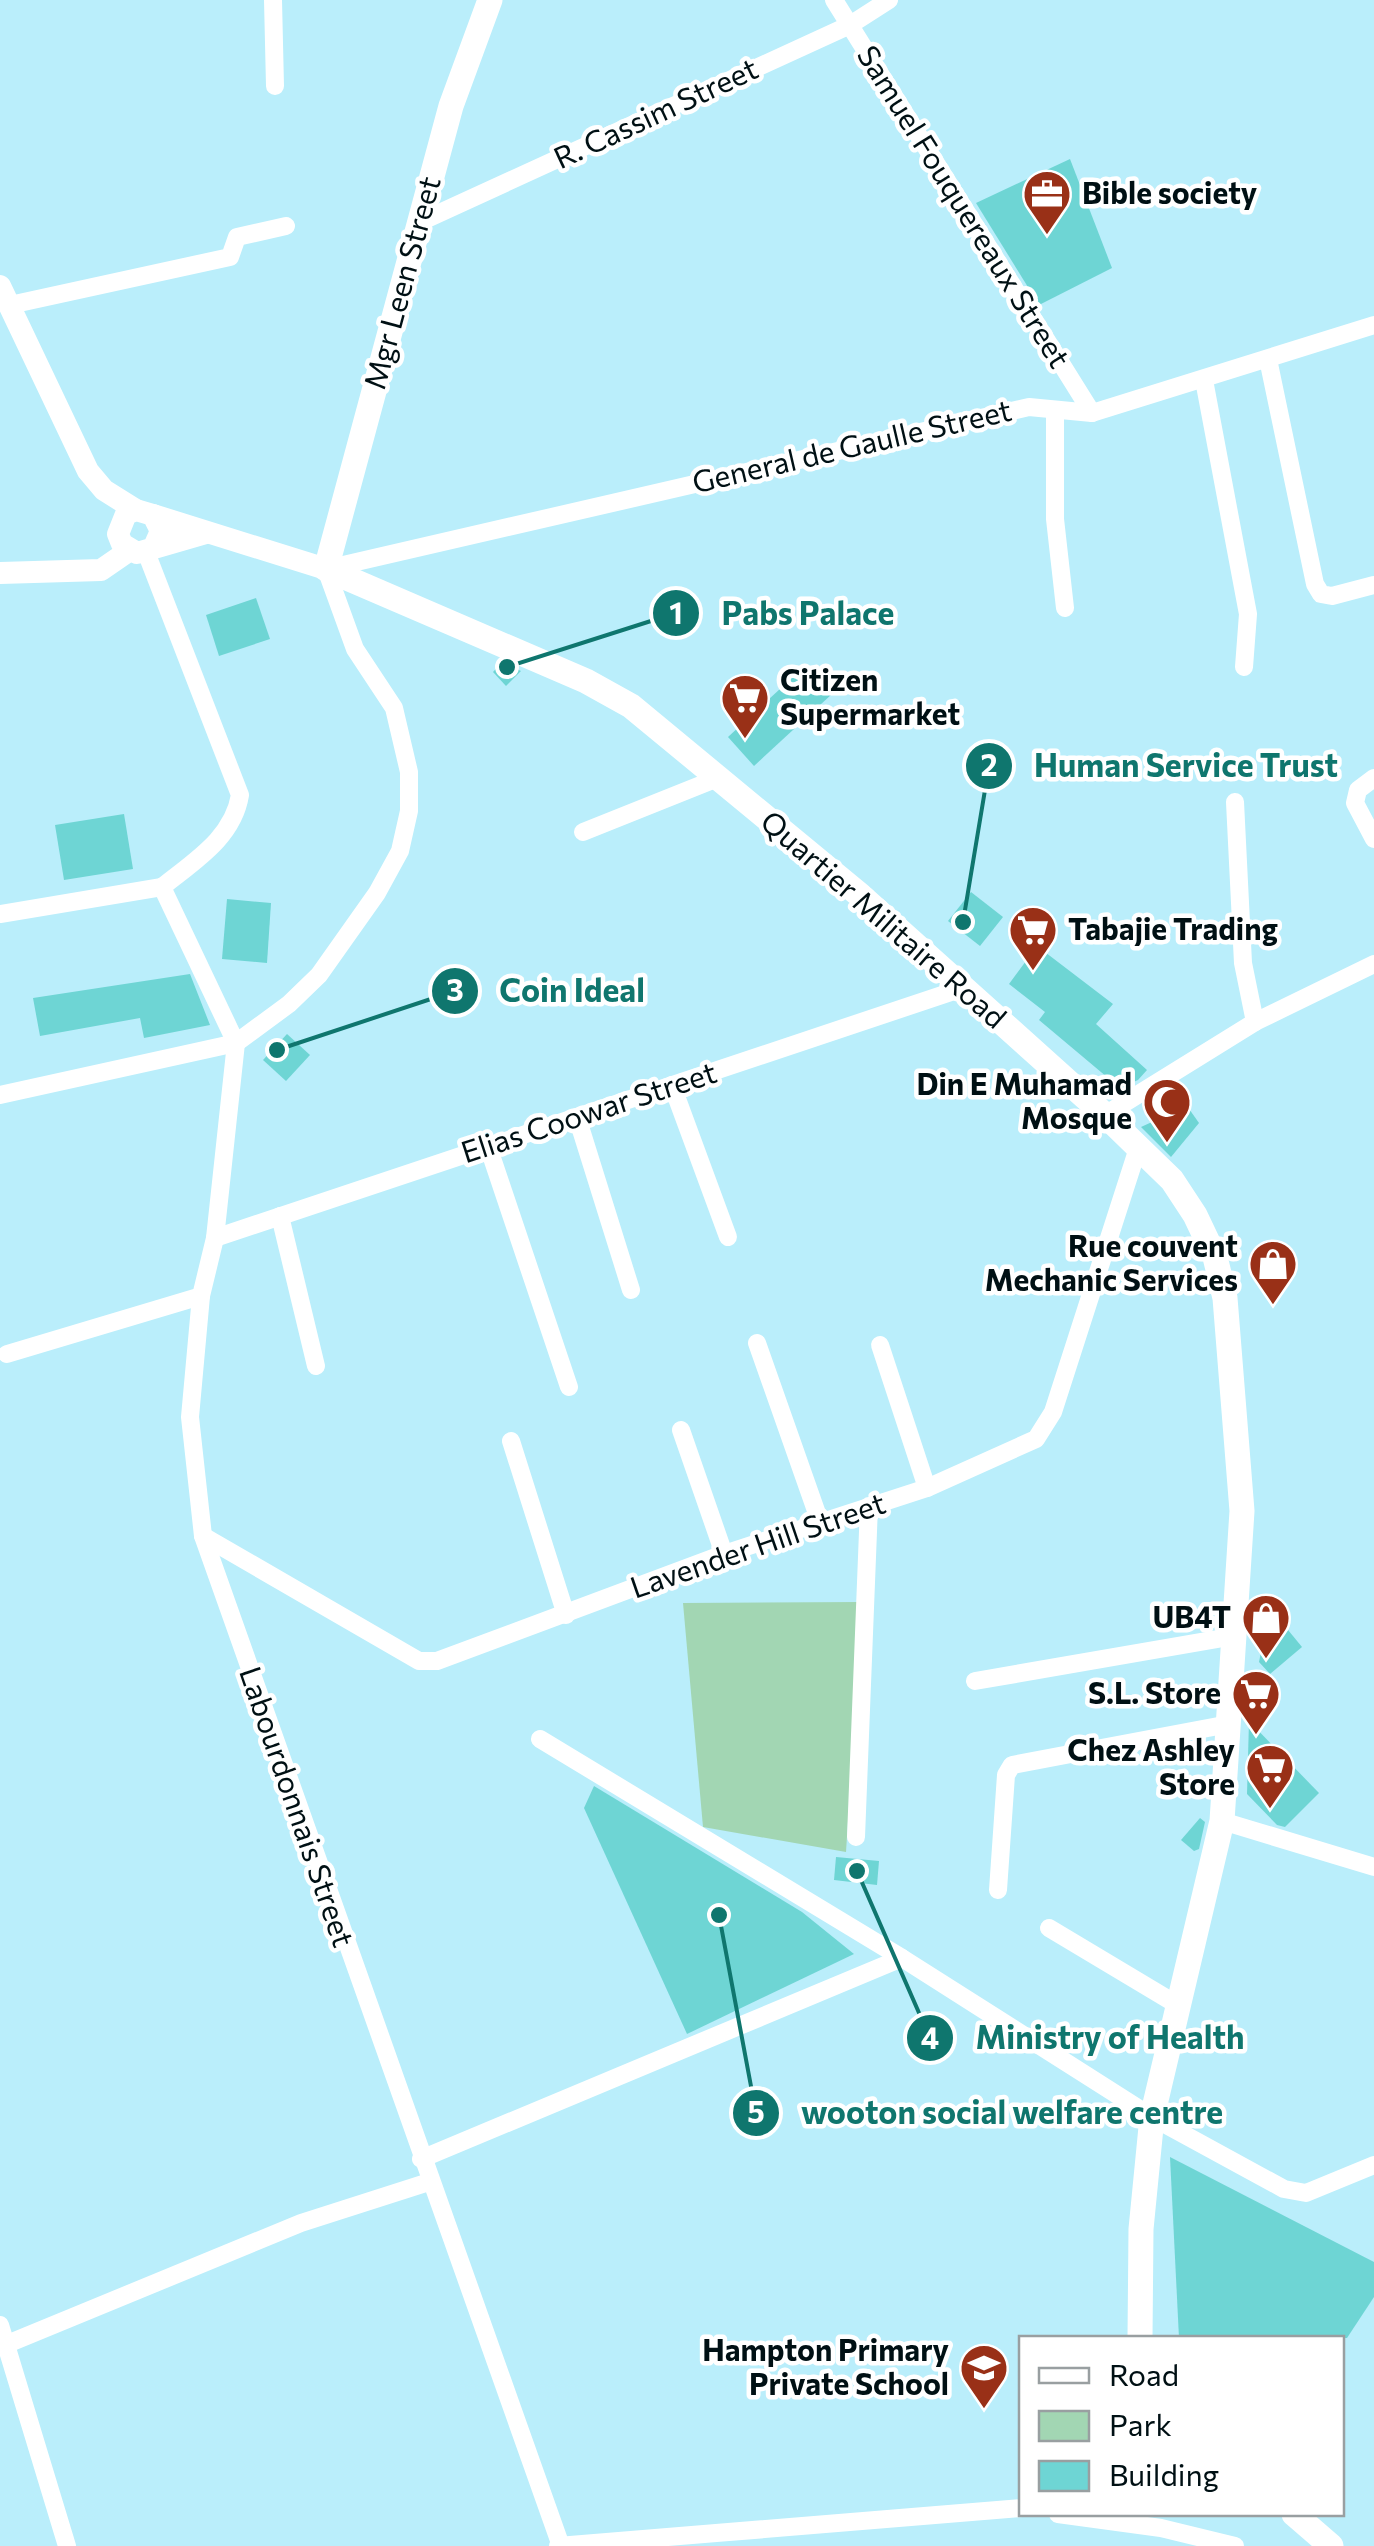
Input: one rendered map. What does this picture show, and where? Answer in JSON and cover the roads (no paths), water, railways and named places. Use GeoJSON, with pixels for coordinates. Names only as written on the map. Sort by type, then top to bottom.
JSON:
{"type":"FeatureCollection","features":[{"type":"Feature","properties":{"kind":"main road","name":"Mgr Leen Street"},"geometry":{"type":"LineString","coordinates":[[326,568],[451,106],[490,0]]}},
{"type":"Feature","properties":{"kind":"main road","name":"Quartier Militaire Road"},"geometry":{"type":"LineString","coordinates":[[326,568],[586,681],[630,706],[963,988],[1105,1115],[1172,1180],[1196,1215],[1214,1257],[1224,1298],[1240,1449],[1235,1636],[1222,1821],[1152,2117],[1141,2229],[1140,2336]]}},
{"type":"Feature","properties":{"kind":"main road"},"geometry":{"type":"LineString","coordinates":[[1296,2516],[1331,2546]]}},
{"type":"Feature","properties":{"kind":"street"},"geometry":{"type":"LineString","coordinates":[[273,0],[275,86]]}},
{"type":"Feature","properties":{"kind":"street","name":"Samuel Fouquereaux Street"},"geometry":{"type":"LineString","coordinates":[[834,0],[1092,414]]}},
{"type":"Feature","properties":{"kind":"street","name":"R. Cassim Street"},"geometry":{"type":"LineString","coordinates":[[420,222],[850,24],[889,0]]}},
{"type":"Feature","properties":{"kind":"street"},"geometry":{"type":"LineString","coordinates":[[5,296],[230,257],[237,238],[286,226]]}},
{"type":"Feature","properties":{"kind":"street","name":"Quartier Militaire Road"},"geometry":{"type":"LineString","coordinates":[[5,296],[88,470],[104,490],[144,512],[326,568]]}},
{"type":"Feature","properties":{"kind":"street","name":"General de Gaulle Street"},"geometry":{"type":"LineString","coordinates":[[326,568],[1029,407],[1092,414],[1374,325]]}},
{"type":"Feature","properties":{"kind":"street"},"geometry":{"type":"LineString","coordinates":[[1268,359],[1315,584],[1321,594],[1332,596],[1374,585]]}},
{"type":"Feature","properties":{"kind":"street"},"geometry":{"type":"LineString","coordinates":[[1204,380],[1248,614],[1244,667]]}},
{"type":"Feature","properties":{"kind":"street"},"geometry":{"type":"LineString","coordinates":[[1055,410],[1056,519],[1065,608]]}},
{"type":"Feature","properties":{"kind":"street"},"geometry":{"type":"LineString","coordinates":[[0,914],[162,888],[226,834],[237,813],[240,795],[143,550],[118,534],[126,514],[144,512],[161,531],[143,550]]}},
{"type":"Feature","properties":{"kind":"street","name":"Quartier Militaire Road"},"geometry":{"type":"LineString","coordinates":[[0,572],[101,570],[143,550],[206,533]]}},
{"type":"Feature","properties":{"kind":"street"},"geometry":{"type":"LineString","coordinates":[[0,1095],[236,1043],[289,1004],[319,975],[377,893],[400,851],[409,811],[409,772],[394,708],[355,649],[326,568]]}},
{"type":"Feature","properties":{"kind":"street"},"geometry":{"type":"LineString","coordinates":[[583,832],[718,778]]}},
{"type":"Feature","properties":{"kind":"street"},"geometry":{"type":"LineString","coordinates":[[1374,778],[1358,790],[1355,803],[1374,839]]}},
{"type":"Feature","properties":{"kind":"street"},"geometry":{"type":"LineString","coordinates":[[1235,802],[1243,963],[1256,1022]]}},
{"type":"Feature","properties":{"kind":"street"},"geometry":{"type":"LineString","coordinates":[[162,888],[236,1043]]}},
{"type":"Feature","properties":{"kind":"street"},"geometry":{"type":"LineString","coordinates":[[1105,1115],[1256,1022],[1374,964]]}},
{"type":"Feature","properties":{"kind":"street","name":"Elias Coowar Street"},"geometry":{"type":"LineString","coordinates":[[215,1238],[963,988]]}},
{"type":"Feature","properties":{"kind":"street","name":"Labourdonnais Street"},"geometry":{"type":"LineString","coordinates":[[236,1043],[215,1238],[201,1296],[190,1417],[203,1536],[428,2182],[560,2546]]}},
{"type":"Feature","properties":{"kind":"street"},"geometry":{"type":"LineString","coordinates":[[672,1085],[728,1236]]}},
{"type":"Feature","properties":{"kind":"street"},"geometry":{"type":"LineString","coordinates":[[577,1117],[631,1290]]}},
{"type":"Feature","properties":{"kind":"street"},"geometry":{"type":"LineString","coordinates":[[488,1146],[569,1387]]}},
{"type":"Feature","properties":{"kind":"street","name":"Lavender Hill Street"},"geometry":{"type":"LineString","coordinates":[[203,1536],[420,1662],[466,1653],[724,1554],[928,1488],[1036,1439],[1053,1412],[1138,1148]]}},
{"type":"Feature","properties":{"kind":"street"},"geometry":{"type":"LineString","coordinates":[[280,1216],[316,1366]]}},
{"type":"Feature","properties":{"kind":"street"},"geometry":{"type":"LineString","coordinates":[[8,1354],[201,1296]]}},
{"type":"Feature","properties":{"kind":"street"},"geometry":{"type":"LineString","coordinates":[[756,1343],[820,1522]]}},
{"type":"Feature","properties":{"kind":"street"},"geometry":{"type":"LineString","coordinates":[[880,1345],[928,1488]]}},
{"type":"Feature","properties":{"kind":"street"},"geometry":{"type":"LineString","coordinates":[[681,1430],[724,1554]]}},
{"type":"Feature","properties":{"kind":"street"},"geometry":{"type":"LineString","coordinates":[[511,1441],[566,1615]]}},
{"type":"Feature","properties":{"kind":"street"},"geometry":{"type":"LineString","coordinates":[[856,1836],[869,1506]]}},
{"type":"Feature","properties":{"kind":"street"},"geometry":{"type":"LineString","coordinates":[[975,1681],[1235,1636]]}},
{"type":"Feature","properties":{"kind":"street"},"geometry":{"type":"LineString","coordinates":[[998,1890],[1006,1775],[1012,1764],[1230,1724]]}},
{"type":"Feature","properties":{"kind":"street"},"geometry":{"type":"LineString","coordinates":[[540,1739],[902,1958],[1152,2117],[1295,2191],[1306,2193],[1374,2164]]}},
{"type":"Feature","properties":{"kind":"street"},"geometry":{"type":"LineString","coordinates":[[1222,1821],[1374,1867]]}},
{"type":"Feature","properties":{"kind":"street"},"geometry":{"type":"LineString","coordinates":[[1049,1928],[1176,2004]]}},
{"type":"Feature","properties":{"kind":"street"},"geometry":{"type":"LineString","coordinates":[[420,2159],[902,1958]]}},
{"type":"Feature","properties":{"kind":"street"},"geometry":{"type":"LineString","coordinates":[[3,2346],[301,2223],[428,2182]]}},
{"type":"Feature","properties":{"kind":"street"},"geometry":{"type":"LineString","coordinates":[[0,2324],[3,2346],[67,2546]]}},
{"type":"Feature","properties":{"kind":"street"},"geometry":{"type":"LineString","coordinates":[[560,2546],[1019,2506]]}},
{"type":"Feature","properties":{"kind":"street"},"geometry":{"type":"LineString","coordinates":[[1110,2517],[1235,2546]]}},
{"type":"Feature","properties":{"kind":"place","name":"Bible society"},"geometry":{"type":"Point","coordinates":[1047,236]}},
{"type":"Feature","properties":{"kind":"place","name":"Pabs Palace"},"geometry":{"type":"Point","coordinates":[507,667]}},
{"type":"Feature","properties":{"kind":"place","name":"Citizen Supermarket"},"geometry":{"type":"Point","coordinates":[745,740]}},
{"type":"Feature","properties":{"kind":"place","name":"Human Service Trust"},"geometry":{"type":"Point","coordinates":[963,922]}},
{"type":"Feature","properties":{"kind":"place","name":"Tabajie Trading"},"geometry":{"type":"Point","coordinates":[1033,972]}},
{"type":"Feature","properties":{"kind":"place","name":"Coin Ideal"},"geometry":{"type":"Point","coordinates":[277,1050]}},
{"type":"Feature","properties":{"kind":"place","name":"Din E Muhamad Mosque"},"geometry":{"type":"Point","coordinates":[1167,1144]}},
{"type":"Feature","properties":{"kind":"place","name":"Rue couvent Mechanic Services"},"geometry":{"type":"Point","coordinates":[1273,1306]}},
{"type":"Feature","properties":{"kind":"place","name":"UB4T"},"geometry":{"type":"Point","coordinates":[1266,1660]}},
{"type":"Feature","properties":{"kind":"place","name":"S.L. Store"},"geometry":{"type":"Point","coordinates":[1256,1736]}},
{"type":"Feature","properties":{"kind":"place","name":"Chez Ashley Store"},"geometry":{"type":"Point","coordinates":[1270,1810]}},
{"type":"Feature","properties":{"kind":"place","name":"Ministry of Health"},"geometry":{"type":"Point","coordinates":[857,1871]}},
{"type":"Feature","properties":{"kind":"place","name":"wooton social welfare centre"},"geometry":{"type":"Point","coordinates":[719,1915]}},
{"type":"Feature","properties":{"kind":"place","name":"Hampton Primary Private School"},"geometry":{"type":"Point","coordinates":[984,2410]}}]}
